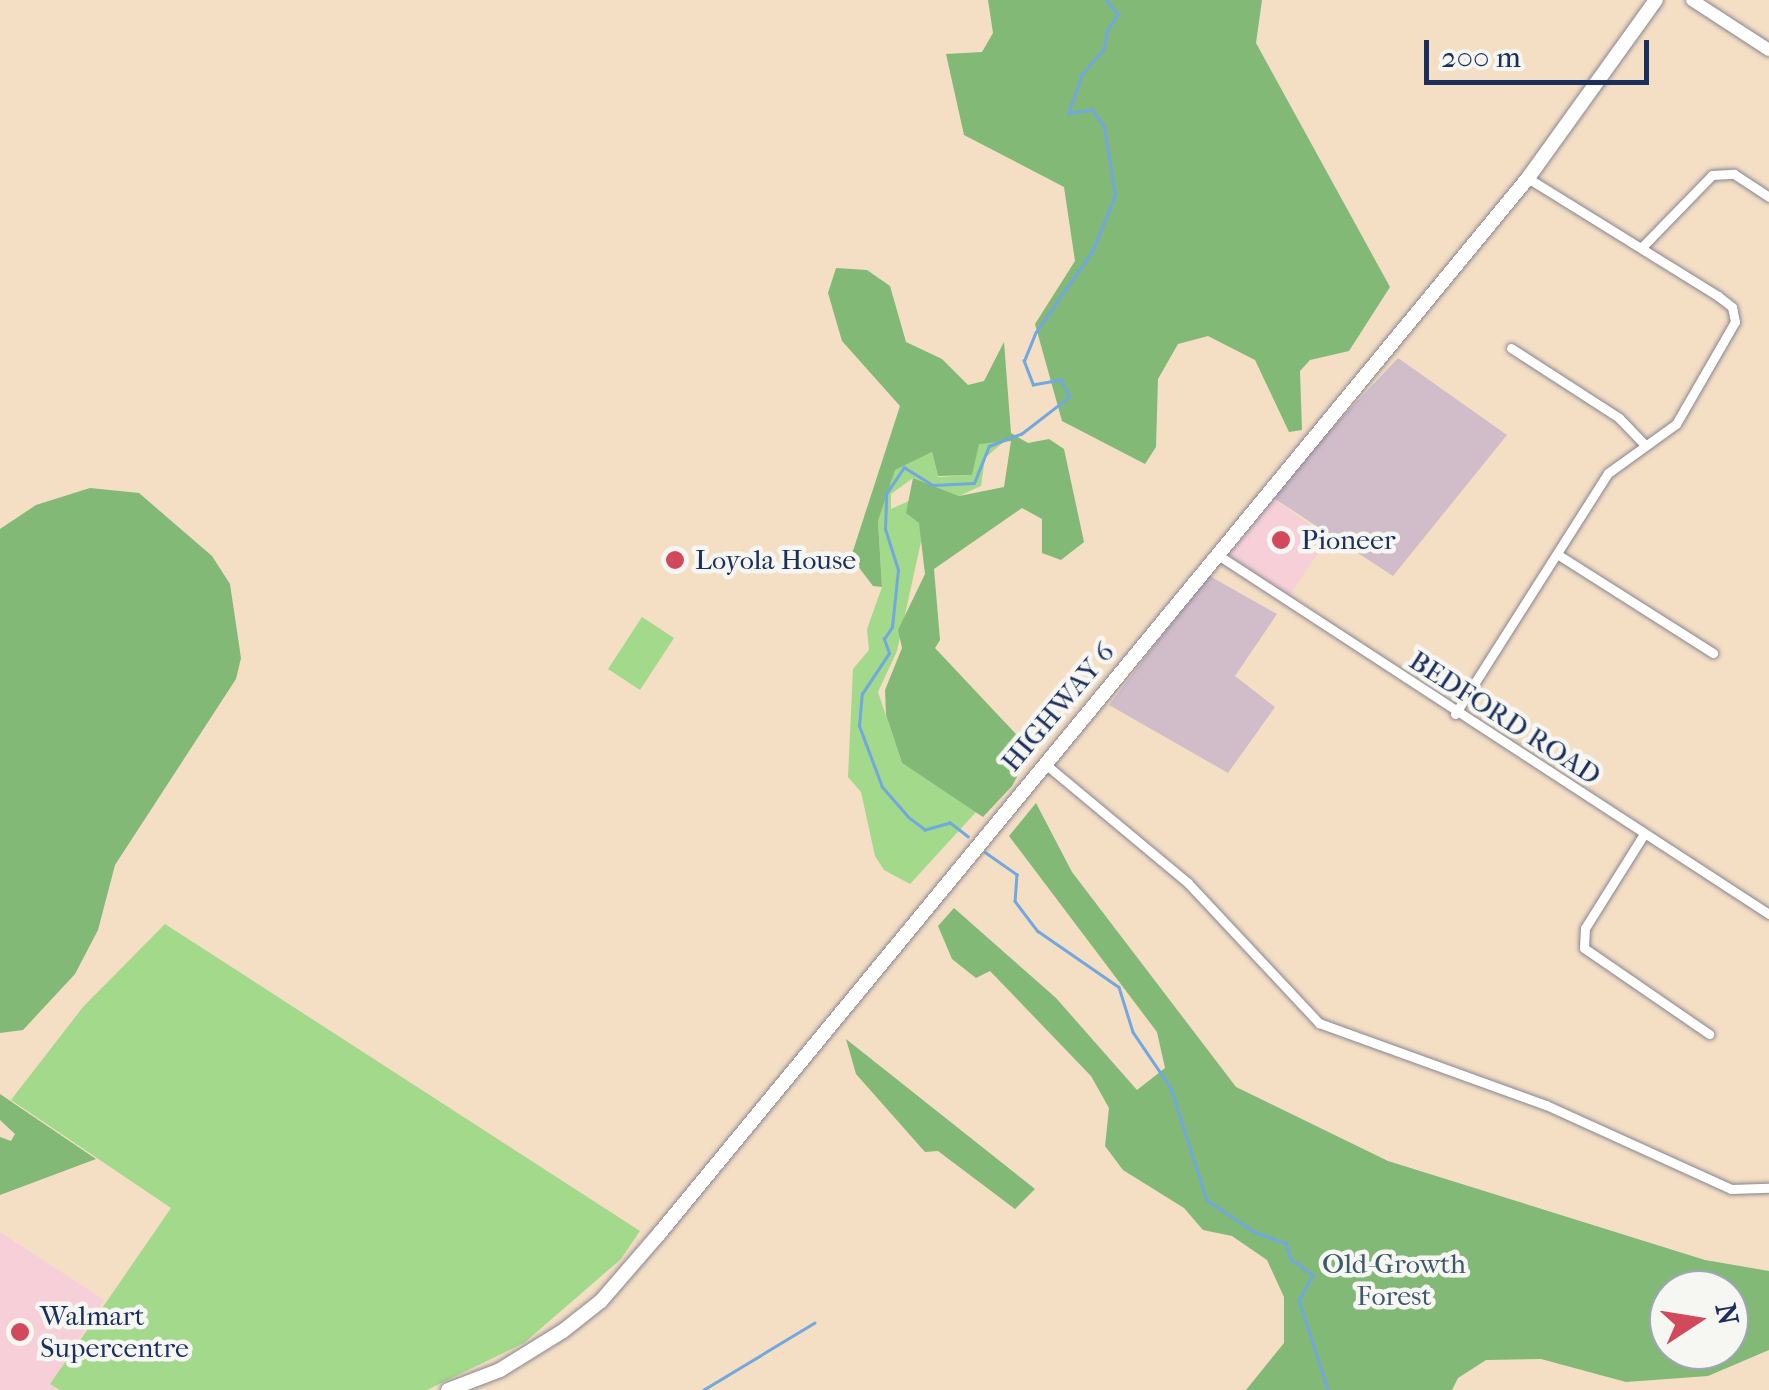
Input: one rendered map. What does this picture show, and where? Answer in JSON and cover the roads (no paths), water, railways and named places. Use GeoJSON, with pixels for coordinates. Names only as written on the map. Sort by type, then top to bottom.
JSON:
{"type":"FeatureCollection","features":[{"type":"Feature","properties":{"kind":"main road","name":"HIGHWAY 6"},"geometry":{"type":"LineString","coordinates":[[448,1390],[500,1370],[600,1301],[1528,178],[1656,0]]}},
{"type":"Feature","properties":{"kind":"street"},"geometry":{"type":"LineString","coordinates":[[1692,0],[1769,50]]}},
{"type":"Feature","properties":{"kind":"street"},"geometry":{"type":"LineString","coordinates":[[1642,247],[1712,175],[1734,174],[1769,197]]}},
{"type":"Feature","properties":{"kind":"street"},"geometry":{"type":"LineString","coordinates":[[1455,714],[1608,474],[1676,424],[1735,322],[1732,307],[1718,296],[1528,178]]}},
{"type":"Feature","properties":{"kind":"street"},"geometry":{"type":"LineString","coordinates":[[1511,348],[1620,418],[1644,444]]}},
{"type":"Feature","properties":{"kind":"street"},"geometry":{"type":"LineString","coordinates":[[1557,554],[1713,653]]}},
{"type":"Feature","properties":{"kind":"street","name":"BEDFORD ROAD"},"geometry":{"type":"LineString","coordinates":[[1218,555],[1455,714],[1769,914]]}},
{"type":"Feature","properties":{"kind":"street"},"geometry":{"type":"LineString","coordinates":[[1044,763],[1188,883],[1319,1024],[1546,1105],[1732,1189],[1769,1188]]}},
{"type":"Feature","properties":{"kind":"street"},"geometry":{"type":"LineString","coordinates":[[1644,834],[1585,928],[1584,948],[1709,1034]]}},
{"type":"Feature","properties":{"kind":"waterway"},"geometry":{"type":"LineString","coordinates":[[968,837],[950,823],[925,830],[908,817],[882,787],[859,726],[862,694],[889,653],[884,639],[892,627],[898,570],[885,529],[886,494],[904,467],[933,485],[974,483],[989,446],[1021,434],[1069,397],[1061,380],[1033,385],[1024,361],[1036,332],[1093,250],[1115,195],[1104,127],[1092,110],[1068,114],[1082,74],[1104,49],[1107,30],[1118,15],[1106,0]]}},
{"type":"Feature","properties":{"kind":"waterway"},"geometry":{"type":"LineString","coordinates":[[985,852],[1017,874],[1015,901],[1038,931],[1119,987],[1133,1032],[1171,1088],[1207,1200],[1255,1232],[1286,1243],[1291,1259],[1313,1275],[1299,1300],[1328,1390]]}},
{"type":"Feature","properties":{"kind":"waterway"},"geometry":{"type":"LineString","coordinates":[[703,1390],[814,1323]]}},
{"type":"Feature","properties":{"kind":"place","name":"Pioneer"},"geometry":{"type":"Point","coordinates":[1281,540]}},
{"type":"Feature","properties":{"kind":"place","name":"Loyola House"},"geometry":{"type":"Point","coordinates":[675,560]}},
{"type":"Feature","properties":{"kind":"place","name":"Walmart Supercentre"},"geometry":{"type":"Point","coordinates":[20,1332]}},
{"type":"Feature","properties":{"kind":"park label","name":"Old-Growth Forest"},"geometry":{"type":"Point","coordinates":[1394,1280]}}]}
